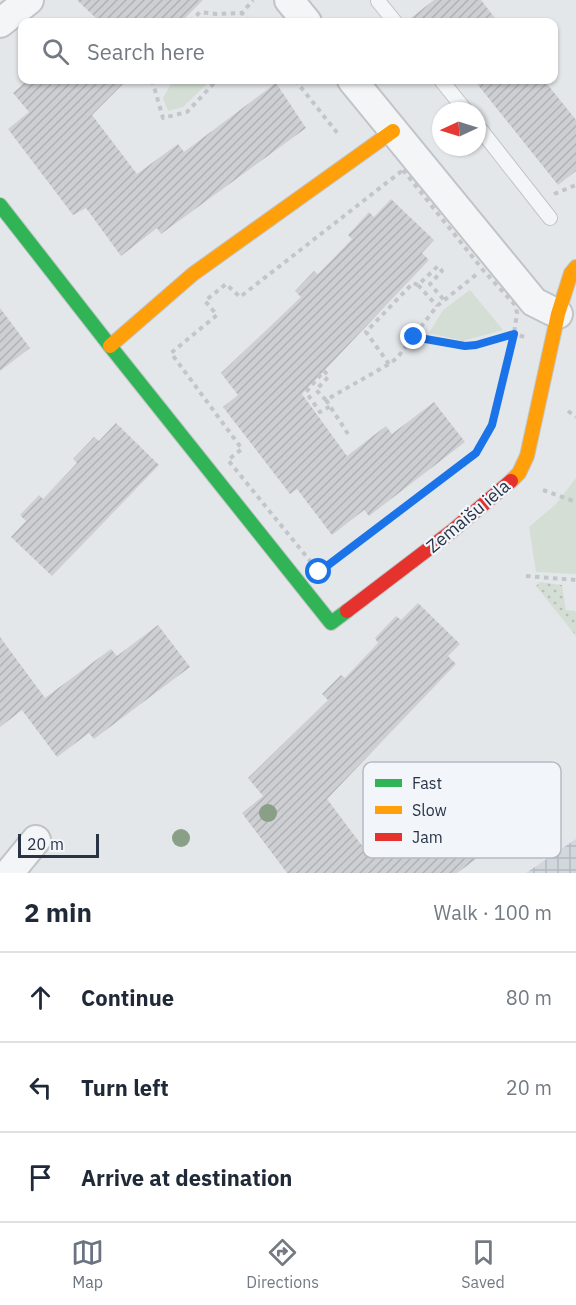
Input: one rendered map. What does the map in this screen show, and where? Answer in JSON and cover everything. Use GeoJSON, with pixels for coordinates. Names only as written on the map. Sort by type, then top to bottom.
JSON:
{"type":"FeatureCollection","features":[{"type":"Feature","properties":{"kind":"street"},"geometry":{"type":"LineString","coordinates":[[0,23],[29,0]]}},
{"type":"Feature","properties":{"kind":"street"},"geometry":{"type":"LineString","coordinates":[[289,0],[304,18]]}},
{"type":"Feature","properties":{"kind":"street"},"geometry":{"type":"LineString","coordinates":[[355,84],[534,302],[558,314]]}},
{"type":"Feature","properties":{"kind":"street"},"geometry":{"type":"LineString","coordinates":[[0,205],[110,346],[193,274],[393,132]]}},
{"type":"Feature","properties":{"kind":"street","name":"Zemaišu iela"},"geometry":{"type":"LineString","coordinates":[[110,346],[331,623],[452,531],[507,486],[519,473],[527,456],[558,314],[576,267]]}},
{"type":"Feature","properties":{"kind":"street"},"geometry":{"type":"LineString","coordinates":[[9,873],[36,840]]}},
{"type":"Feature","properties":{"kind":"lane"},"geometry":{"type":"LineString","coordinates":[[378,0],[392,18]]}},
{"type":"Feature","properties":{"kind":"lane"},"geometry":{"type":"LineString","coordinates":[[444,84],[459,102]]}},
{"type":"Feature","properties":{"kind":"lane"},"geometry":{"type":"LineString","coordinates":[[486,136],[550,218]]}},
{"type":"Feature","properties":{"kind":"path"},"geometry":{"type":"LineString","coordinates":[[241,18],[242,13],[253,0]]}},
{"type":"Feature","properties":{"kind":"path"},"geometry":{"type":"LineString","coordinates":[[194,18],[200,12],[242,13]]}},
{"type":"Feature","properties":{"kind":"path"},"geometry":{"type":"LineString","coordinates":[[242,13],[246,18]]}},
{"type":"Feature","properties":{"kind":"path"},"geometry":{"type":"LineString","coordinates":[[153,84],[163,118],[187,112],[213,84]]}},
{"type":"Feature","properties":{"kind":"path"},"geometry":{"type":"LineString","coordinates":[[298,84],[339,135],[330,142]]}},
{"type":"Feature","properties":{"kind":"path"},"geometry":{"type":"LineString","coordinates":[[403,170],[483,270],[515,305],[517,313],[514,334],[492,425],[476,453],[319,572],[228,460],[242,449],[171,353],[217,315],[205,301],[226,284],[240,297],[403,170]]}},
{"type":"Feature","properties":{"kind":"path"},"geometry":{"type":"LineString","coordinates":[[418,285],[438,266],[442,271],[430,284],[445,301]]}},
{"type":"Feature","properties":{"kind":"path"},"geometry":{"type":"LineString","coordinates":[[326,400],[397,358],[437,306],[483,270]]}},
{"type":"Feature","properties":{"kind":"path"},"geometry":{"type":"LineString","coordinates":[[388,364],[366,332],[413,283],[418,285],[437,306]]}},
{"type":"Feature","properties":{"kind":"path"},"geometry":{"type":"LineString","coordinates":[[414,337],[465,346],[514,334],[551,344]]}},
{"type":"Feature","properties":{"kind":"path"},"geometry":{"type":"LineString","coordinates":[[331,406],[320,412],[306,392],[324,371],[329,376],[316,390],[331,406],[348,434]]}},
{"type":"Feature","properties":{"kind":"path"},"geometry":{"type":"LineString","coordinates":[[538,488],[576,502]]}},
{"type":"Feature","properties":{"kind":"path"},"geometry":{"type":"LineString","coordinates":[[526,576],[576,580]]}},
{"type":"Feature","properties":{"kind":"shaded area"},"geometry":{"type":"Polygon","coordinates":[[[171,84],[207,84],[183,107],[168,111],[163,98],[171,84]]]}},
{"type":"Feature","properties":{"kind":"shaded area"},"geometry":{"type":"Polygon","coordinates":[[[470,290],[503,330],[463,341],[429,333],[443,310],[470,290]]]}},
{"type":"Feature","properties":{"kind":"shaded area"},"geometry":{"type":"Polygon","coordinates":[[[576,478],[576,574],[536,572],[529,527],[556,504],[576,478]]]}},
{"type":"Feature","properties":{"kind":"shaded area"},"geometry":{"type":"Polygon","coordinates":[[[540,582],[562,585],[566,610],[576,611],[576,636],[536,586],[540,582]]]}},
{"type":"Feature","properties":{"kind":"shaded area"},"geometry":{"type":"Polygon","coordinates":[[[576,839],[576,873],[526,873],[548,858],[561,858],[561,849],[576,839]]]}},
{"type":"Feature","properties":{"kind":"building"},"geometry":{"type":"Polygon","coordinates":[[[77,0],[203,0],[185,18],[96,18],[77,0]]]}},
{"type":"Feature","properties":{"kind":"building"},"geometry":{"type":"Polygon","coordinates":[[[434,0],[481,0],[495,18],[411,18],[434,0]]]}},
{"type":"Feature","properties":{"kind":"building"},"geometry":{"type":"Polygon","coordinates":[[[23,84],[123,84],[92,115],[137,174],[178,144],[184,152],[275,84],[306,128],[161,234],[157,228],[121,256],[86,208],[73,215],[8,129],[29,112],[13,93],[23,84]]]}},
{"type":"Feature","properties":{"kind":"building"},"geometry":{"type":"Polygon","coordinates":[[[477,84],[547,84],[576,120],[576,171],[558,185],[477,84]]]}},
{"type":"Feature","properties":{"kind":"building"},"geometry":{"type":"Polygon","coordinates":[[[391,199],[434,240],[422,253],[429,260],[302,394],[347,456],[386,426],[392,434],[434,402],[465,442],[369,516],[364,510],[332,535],[297,489],[290,494],[223,407],[238,395],[221,373],[301,297],[295,291],[314,271],[318,274],[352,239],[348,235],[369,212],[374,217],[391,199]]]}},
{"type":"Feature","properties":{"kind":"building"},"geometry":{"type":"Polygon","coordinates":[[[0,308],[30,348],[0,371],[0,308]]]}},
{"type":"Feature","properties":{"kind":"building"},"geometry":{"type":"Polygon","coordinates":[[[116,423],[159,465],[52,576],[11,537],[26,521],[20,515],[39,495],[43,499],[77,463],[73,459],[94,437],[99,441],[116,423]]]}},
{"type":"Feature","properties":{"kind":"building"},"geometry":{"type":"Polygon","coordinates":[[[418,603],[460,644],[448,656],[456,664],[327,799],[363,847],[363,858],[477,858],[457,873],[287,873],[242,813],[263,796],[248,778],[328,700],[322,694],[341,675],[345,678],[378,643],[375,638],[396,616],[401,620],[418,603]]]}},
{"type":"Feature","properties":{"kind":"building"},"geometry":{"type":"Polygon","coordinates":[[[158,625],[190,667],[94,739],[89,733],[57,757],[22,710],[0,727],[0,637],[45,698],[111,649],[117,656],[158,625]]]}},
{"type":"Feature","properties":{"kind":"traffic: fast"},"geometry":{"type":"LineString","coordinates":[[0,205],[331,623],[347,611]]}},
{"type":"Feature","properties":{"kind":"traffic: slow"},"geometry":{"type":"LineString","coordinates":[[110,346],[193,274],[393,131]]}},
{"type":"Feature","properties":{"kind":"traffic: slow"},"geometry":{"type":"LineString","coordinates":[[511,481],[519,473],[527,456],[558,314],[571,273],[576,267]]}},
{"type":"Feature","properties":{"kind":"traffic: jam"},"geometry":{"type":"LineString","coordinates":[[347,611],[452,531],[511,481]]}},
{"type":"Feature","properties":{"kind":"route"},"geometry":{"type":"LineString","coordinates":[[319,572],[476,453],[492,425],[514,334],[465,346],[414,337]]}}]}
